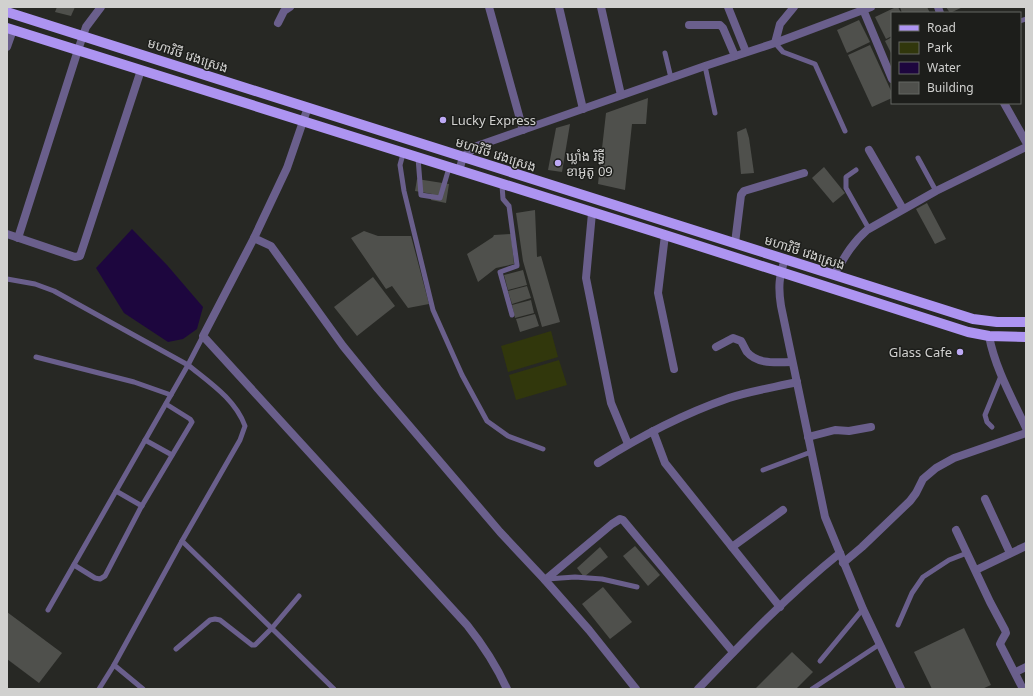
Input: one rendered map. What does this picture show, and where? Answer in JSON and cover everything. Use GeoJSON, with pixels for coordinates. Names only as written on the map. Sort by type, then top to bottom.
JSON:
{"type":"FeatureCollection","features":[{"type":"Feature","properties":{"kind":"main road","name":"មហាវិថី វេងស្រេង"},"geometry":{"type":"LineString","coordinates":[[7,12],[973,319],[997,322],[1026,322]]}},
{"type":"Feature","properties":{"kind":"main road","name":"មហាវិថី វេងស្រេង"},"geometry":{"type":"LineString","coordinates":[[10,29],[968,332],[988,336],[1026,337]]}},
{"type":"Feature","properties":{"kind":"street"},"geometry":{"type":"LineString","coordinates":[[18,238],[82,35],[101,7]]}},
{"type":"Feature","properties":{"kind":"street"},"geometry":{"type":"LineString","coordinates":[[278,23],[284,11],[290,7]]}},
{"type":"Feature","properties":{"kind":"street"},"geometry":{"type":"LineString","coordinates":[[490,7],[523,130]]}},
{"type":"Feature","properties":{"kind":"street"},"geometry":{"type":"LineString","coordinates":[[559,7],[583,109]]}},
{"type":"Feature","properties":{"kind":"street"},"geometry":{"type":"LineString","coordinates":[[601,7],[621,95]]}},
{"type":"Feature","properties":{"kind":"street"},"geometry":{"type":"LineString","coordinates":[[728,7],[746,52]]}},
{"type":"Feature","properties":{"kind":"street"},"geometry":{"type":"LineString","coordinates":[[775,43],[780,24],[794,7]]}},
{"type":"Feature","properties":{"kind":"street"},"geometry":{"type":"LineString","coordinates":[[454,170],[463,157],[477,146],[775,43],[862,9],[871,7]]}},
{"type":"Feature","properties":{"kind":"street"},"geometry":{"type":"LineString","coordinates":[[862,9],[891,76]]}},
{"type":"Feature","properties":{"kind":"street"},"geometry":{"type":"LineString","coordinates":[[689,25],[720,25],[723,28],[735,56]]}},
{"type":"Feature","properties":{"kind":"street"},"geometry":{"type":"LineString","coordinates":[[7,47],[10,29]]}},
{"type":"Feature","properties":{"kind":"street"},"geometry":{"type":"LineString","coordinates":[[7,234],[75,257],[80,256],[141,70]]}},
{"type":"Feature","properties":{"kind":"street"},"geometry":{"type":"LineString","coordinates":[[1005,104],[1026,142]]}},
{"type":"Feature","properties":{"kind":"street"},"geometry":{"type":"LineString","coordinates":[[308,107],[287,168],[254,238],[203,336],[462,619],[485,648],[507,689]]}},
{"type":"Feature","properties":{"kind":"street"},"geometry":{"type":"LineString","coordinates":[[834,275],[848,251],[858,238],[869,229],[936,191],[1026,147]]}},
{"type":"Feature","properties":{"kind":"street"},"geometry":{"type":"LineString","coordinates":[[868,150],[903,209]]}},
{"type":"Feature","properties":{"kind":"street"},"geometry":{"type":"LineString","coordinates":[[735,243],[741,195],[744,191],[804,173]]}},
{"type":"Feature","properties":{"kind":"street"},"geometry":{"type":"LineString","coordinates":[[592,213],[586,278],[611,403],[628,444]]}},
{"type":"Feature","properties":{"kind":"street"},"geometry":{"type":"LineString","coordinates":[[665,235],[658,293],[674,369]]}},
{"type":"Feature","properties":{"kind":"street"},"geometry":{"type":"LineString","coordinates":[[254,238],[271,246],[343,346],[378,389],[500,532],[589,630],[636,689]]}},
{"type":"Feature","properties":{"kind":"street"},"geometry":{"type":"LineString","coordinates":[[786,259],[780,273],[778,288],[825,517],[863,610],[901,689]]}},
{"type":"Feature","properties":{"kind":"street"},"geometry":{"type":"LineString","coordinates":[[988,336],[991,351],[1001,376],[1026,428]]}},
{"type":"Feature","properties":{"kind":"street"},"geometry":{"type":"LineString","coordinates":[[716,347],[733,338],[741,341],[748,353],[757,358],[769,362],[792,362]]}},
{"type":"Feature","properties":{"kind":"street"},"geometry":{"type":"LineString","coordinates":[[598,463],[628,444],[682,417],[730,398],[797,382]]}},
{"type":"Feature","properties":{"kind":"street"},"geometry":{"type":"LineString","coordinates":[[808,437],[835,430],[849,431],[871,426]]}},
{"type":"Feature","properties":{"kind":"street"},"geometry":{"type":"LineString","coordinates":[[653,431],[665,463],[780,607]]}},
{"type":"Feature","properties":{"kind":"street"},"geometry":{"type":"LineString","coordinates":[[843,563],[910,501],[923,479],[936,468],[954,458],[1026,433]]}},
{"type":"Feature","properties":{"kind":"street"},"geometry":{"type":"LineString","coordinates":[[985,499],[1010,553]]}},
{"type":"Feature","properties":{"kind":"street"},"geometry":{"type":"LineString","coordinates":[[732,547],[783,510]]}},
{"type":"Feature","properties":{"kind":"street"},"geometry":{"type":"LineString","coordinates":[[545,580],[612,524],[620,519],[623,520],[733,652]]}},
{"type":"Feature","properties":{"kind":"street"},"geometry":{"type":"LineString","coordinates":[[956,530],[1006,630],[1000,644],[1024,689]]}},
{"type":"Feature","properties":{"kind":"street"},"geometry":{"type":"LineString","coordinates":[[976,570],[1026,546]]}},
{"type":"Feature","properties":{"kind":"street"},"geometry":{"type":"LineString","coordinates":[[698,689],[733,652],[819,570],[840,553]]}},
{"type":"Feature","properties":{"kind":"street"},"geometry":{"type":"LineString","coordinates":[[1016,672],[1026,667]]}},
{"type":"Feature","properties":{"kind":"lane"},"geometry":{"type":"LineString","coordinates":[[775,43],[782,52],[815,64],[845,131]]}},
{"type":"Feature","properties":{"kind":"lane"},"geometry":{"type":"LineString","coordinates":[[665,53],[671,78]]}},
{"type":"Feature","properties":{"kind":"lane"},"geometry":{"type":"LineString","coordinates":[[705,66],[715,113]]}},
{"type":"Feature","properties":{"kind":"lane"},"geometry":{"type":"LineString","coordinates":[[403,154],[400,165],[404,191],[433,310],[462,375],[487,421],[508,436],[543,449]]}},
{"type":"Feature","properties":{"kind":"lane"},"geometry":{"type":"LineString","coordinates":[[418,158],[421,195],[440,198],[454,170]]}},
{"type":"Feature","properties":{"kind":"lane"},"geometry":{"type":"LineString","coordinates":[[918,158],[936,191]]}},
{"type":"Feature","properties":{"kind":"lane"},"geometry":{"type":"LineString","coordinates":[[856,170],[846,177],[846,188],[869,229]]}},
{"type":"Feature","properties":{"kind":"lane"},"geometry":{"type":"LineString","coordinates":[[502,185],[503,199],[509,206],[518,265],[500,272],[512,315]]}},
{"type":"Feature","properties":{"kind":"lane"},"geometry":{"type":"LineString","coordinates":[[7,279],[35,284],[54,291],[188,366],[223,394],[241,416],[245,426],[240,440],[182,541],[114,665],[99,689]]}},
{"type":"Feature","properties":{"kind":"lane"},"geometry":{"type":"LineString","coordinates":[[48,610],[188,366],[203,336]]}},
{"type":"Feature","properties":{"kind":"lane"},"geometry":{"type":"LineString","coordinates":[[36,357],[134,382],[171,395]]}},
{"type":"Feature","properties":{"kind":"lane"},"geometry":{"type":"LineString","coordinates":[[992,427],[987,422],[985,415],[993,399],[1001,376]]}},
{"type":"Feature","properties":{"kind":"lane"},"geometry":{"type":"LineString","coordinates":[[74,565],[95,578],[100,579],[105,576],[142,506],[192,422],[190,419],[166,404]]}},
{"type":"Feature","properties":{"kind":"lane"},"geometry":{"type":"LineString","coordinates":[[145,440],[172,455]]}},
{"type":"Feature","properties":{"kind":"lane"},"geometry":{"type":"LineString","coordinates":[[763,470],[811,452]]}},
{"type":"Feature","properties":{"kind":"lane"},"geometry":{"type":"LineString","coordinates":[[116,491],[142,506]]}},
{"type":"Feature","properties":{"kind":"lane"},"geometry":{"type":"LineString","coordinates":[[182,541],[334,689]]}},
{"type":"Feature","properties":{"kind":"lane"},"geometry":{"type":"LineString","coordinates":[[898,625],[912,593],[923,577],[949,560],[967,553]]}},
{"type":"Feature","properties":{"kind":"lane"},"geometry":{"type":"LineString","coordinates":[[545,580],[581,578],[602,579],[637,587]]}},
{"type":"Feature","properties":{"kind":"lane"},"geometry":{"type":"LineString","coordinates":[[176,649],[210,620],[215,619],[220,620],[252,645],[257,643],[299,596]]}},
{"type":"Feature","properties":{"kind":"lane"},"geometry":{"type":"LineString","coordinates":[[820,661],[863,610]]}},
{"type":"Feature","properties":{"kind":"lane"},"geometry":{"type":"LineString","coordinates":[[812,689],[880,644]]}},
{"type":"Feature","properties":{"kind":"lane"},"geometry":{"type":"LineString","coordinates":[[114,665],[143,689]]}},
{"type":"Feature","properties":{"kind":"green space"},"geometry":{"type":"Polygon","coordinates":[[[551,331],[558,357],[508,372],[501,346],[551,331]]]}},
{"type":"Feature","properties":{"kind":"green space"},"geometry":{"type":"Polygon","coordinates":[[[559,360],[567,385],[516,400],[509,375],[559,360]]]}},
{"type":"Feature","properties":{"kind":"water"},"geometry":{"type":"Polygon","coordinates":[[[132,229],[167,265],[203,307],[197,329],[183,339],[168,342],[124,313],[96,268],[132,229]]]}},
{"type":"Feature","properties":{"kind":"building"},"geometry":{"type":"Polygon","coordinates":[[[57,7],[75,7],[71,16],[55,12],[57,7]]]}},
{"type":"Feature","properties":{"kind":"building"},"geometry":{"type":"Polygon","coordinates":[[[896,7],[898,7],[900,12],[891,12],[891,36],[886,39],[875,17],[896,7]]]}},
{"type":"Feature","properties":{"kind":"building"},"geometry":{"type":"Polygon","coordinates":[[[900,7],[927,7],[930,12],[902,12],[900,7]]]}},
{"type":"Feature","properties":{"kind":"building"},"geometry":{"type":"Polygon","coordinates":[[[946,7],[963,7],[952,12],[949,12],[946,7]]]}},
{"type":"Feature","properties":{"kind":"building"},"geometry":{"type":"Polygon","coordinates":[[[859,20],[870,42],[847,53],[837,30],[859,20]]]}},
{"type":"Feature","properties":{"kind":"building"},"geometry":{"type":"Polygon","coordinates":[[[891,38],[891,53],[885,41],[891,38]]]}},
{"type":"Feature","properties":{"kind":"building"},"geometry":{"type":"Polygon","coordinates":[[[870,45],[891,91],[891,98],[872,107],[848,55],[870,45]]]}},
{"type":"Feature","properties":{"kind":"building"},"geometry":{"type":"Polygon","coordinates":[[[648,98],[646,124],[632,124],[625,190],[598,184],[606,113],[648,98]]]}},
{"type":"Feature","properties":{"kind":"building"},"geometry":{"type":"Polygon","coordinates":[[[570,124],[562,172],[548,170],[556,128],[570,124]]]}},
{"type":"Feature","properties":{"kind":"building"},"geometry":{"type":"Polygon","coordinates":[[[746,128],[749,138],[754,173],[741,174],[737,132],[746,128]]]}},
{"type":"Feature","properties":{"kind":"building"},"geometry":{"type":"Polygon","coordinates":[[[824,167],[845,193],[833,203],[812,178],[824,167]]]}},
{"type":"Feature","properties":{"kind":"building"},"geometry":{"type":"Polygon","coordinates":[[[417,179],[449,184],[446,203],[431,200],[432,194],[415,191],[417,179]]]}},
{"type":"Feature","properties":{"kind":"building"},"geometry":{"type":"Polygon","coordinates":[[[927,203],[946,239],[935,244],[916,209],[927,203]]]}},
{"type":"Feature","properties":{"kind":"building"},"geometry":{"type":"Polygon","coordinates":[[[535,210],[537,257],[541,256],[560,322],[542,327],[523,261],[516,213],[535,210]]]}},
{"type":"Feature","properties":{"kind":"building"},"geometry":{"type":"Polygon","coordinates":[[[364,231],[378,236],[411,236],[429,304],[408,308],[392,286],[386,289],[351,238],[364,231]]]}},
{"type":"Feature","properties":{"kind":"building"},"geometry":{"type":"Polygon","coordinates":[[[511,234],[514,264],[496,268],[478,282],[467,254],[494,235],[511,234]]]}},
{"type":"Feature","properties":{"kind":"building"},"geometry":{"type":"Polygon","coordinates":[[[523,270],[527,285],[508,290],[504,275],[523,270]]]}},
{"type":"Feature","properties":{"kind":"building"},"geometry":{"type":"Polygon","coordinates":[[[373,277],[395,306],[357,336],[334,307],[373,277]]]}},
{"type":"Feature","properties":{"kind":"building"},"geometry":{"type":"Polygon","coordinates":[[[527,286],[531,298],[512,304],[508,291],[527,286]]]}},
{"type":"Feature","properties":{"kind":"building"},"geometry":{"type":"Polygon","coordinates":[[[531,300],[534,313],[515,318],[512,305],[531,300]]]}},
{"type":"Feature","properties":{"kind":"building"},"geometry":{"type":"Polygon","coordinates":[[[535,314],[539,326],[520,332],[516,319],[535,314]]]}},
{"type":"Feature","properties":{"kind":"building"},"geometry":{"type":"Polygon","coordinates":[[[635,546],[660,575],[648,586],[623,556],[635,546]]]}},
{"type":"Feature","properties":{"kind":"building"},"geometry":{"type":"Polygon","coordinates":[[[600,547],[608,557],[584,577],[577,568],[600,547]]]}},
{"type":"Feature","properties":{"kind":"building"},"geometry":{"type":"Polygon","coordinates":[[[603,587],[632,622],[610,639],[582,604],[603,587]]]}},
{"type":"Feature","properties":{"kind":"building"},"geometry":{"type":"Polygon","coordinates":[[[7,612],[62,653],[39,683],[7,659],[7,612]]]}},
{"type":"Feature","properties":{"kind":"building"},"geometry":{"type":"Polygon","coordinates":[[[964,628],[991,685],[982,689],[932,689],[914,652],[964,628]]]}},
{"type":"Feature","properties":{"kind":"building"},"geometry":{"type":"Polygon","coordinates":[[[792,652],[813,672],[796,689],[755,689],[792,652]]]}},
{"type":"Feature","properties":{"kind":"place","name":"Lucky Express"},"geometry":{"type":"Point","coordinates":[443,120]}},
{"type":"Feature","properties":{"kind":"place","name":"ឃ្លាំង រិទ្ធី ខាអូតូ 09"},"geometry":{"type":"Point","coordinates":[558,163]}},
{"type":"Feature","properties":{"kind":"place","name":"Glass Cafe"},"geometry":{"type":"Point","coordinates":[960,352]}}]}
